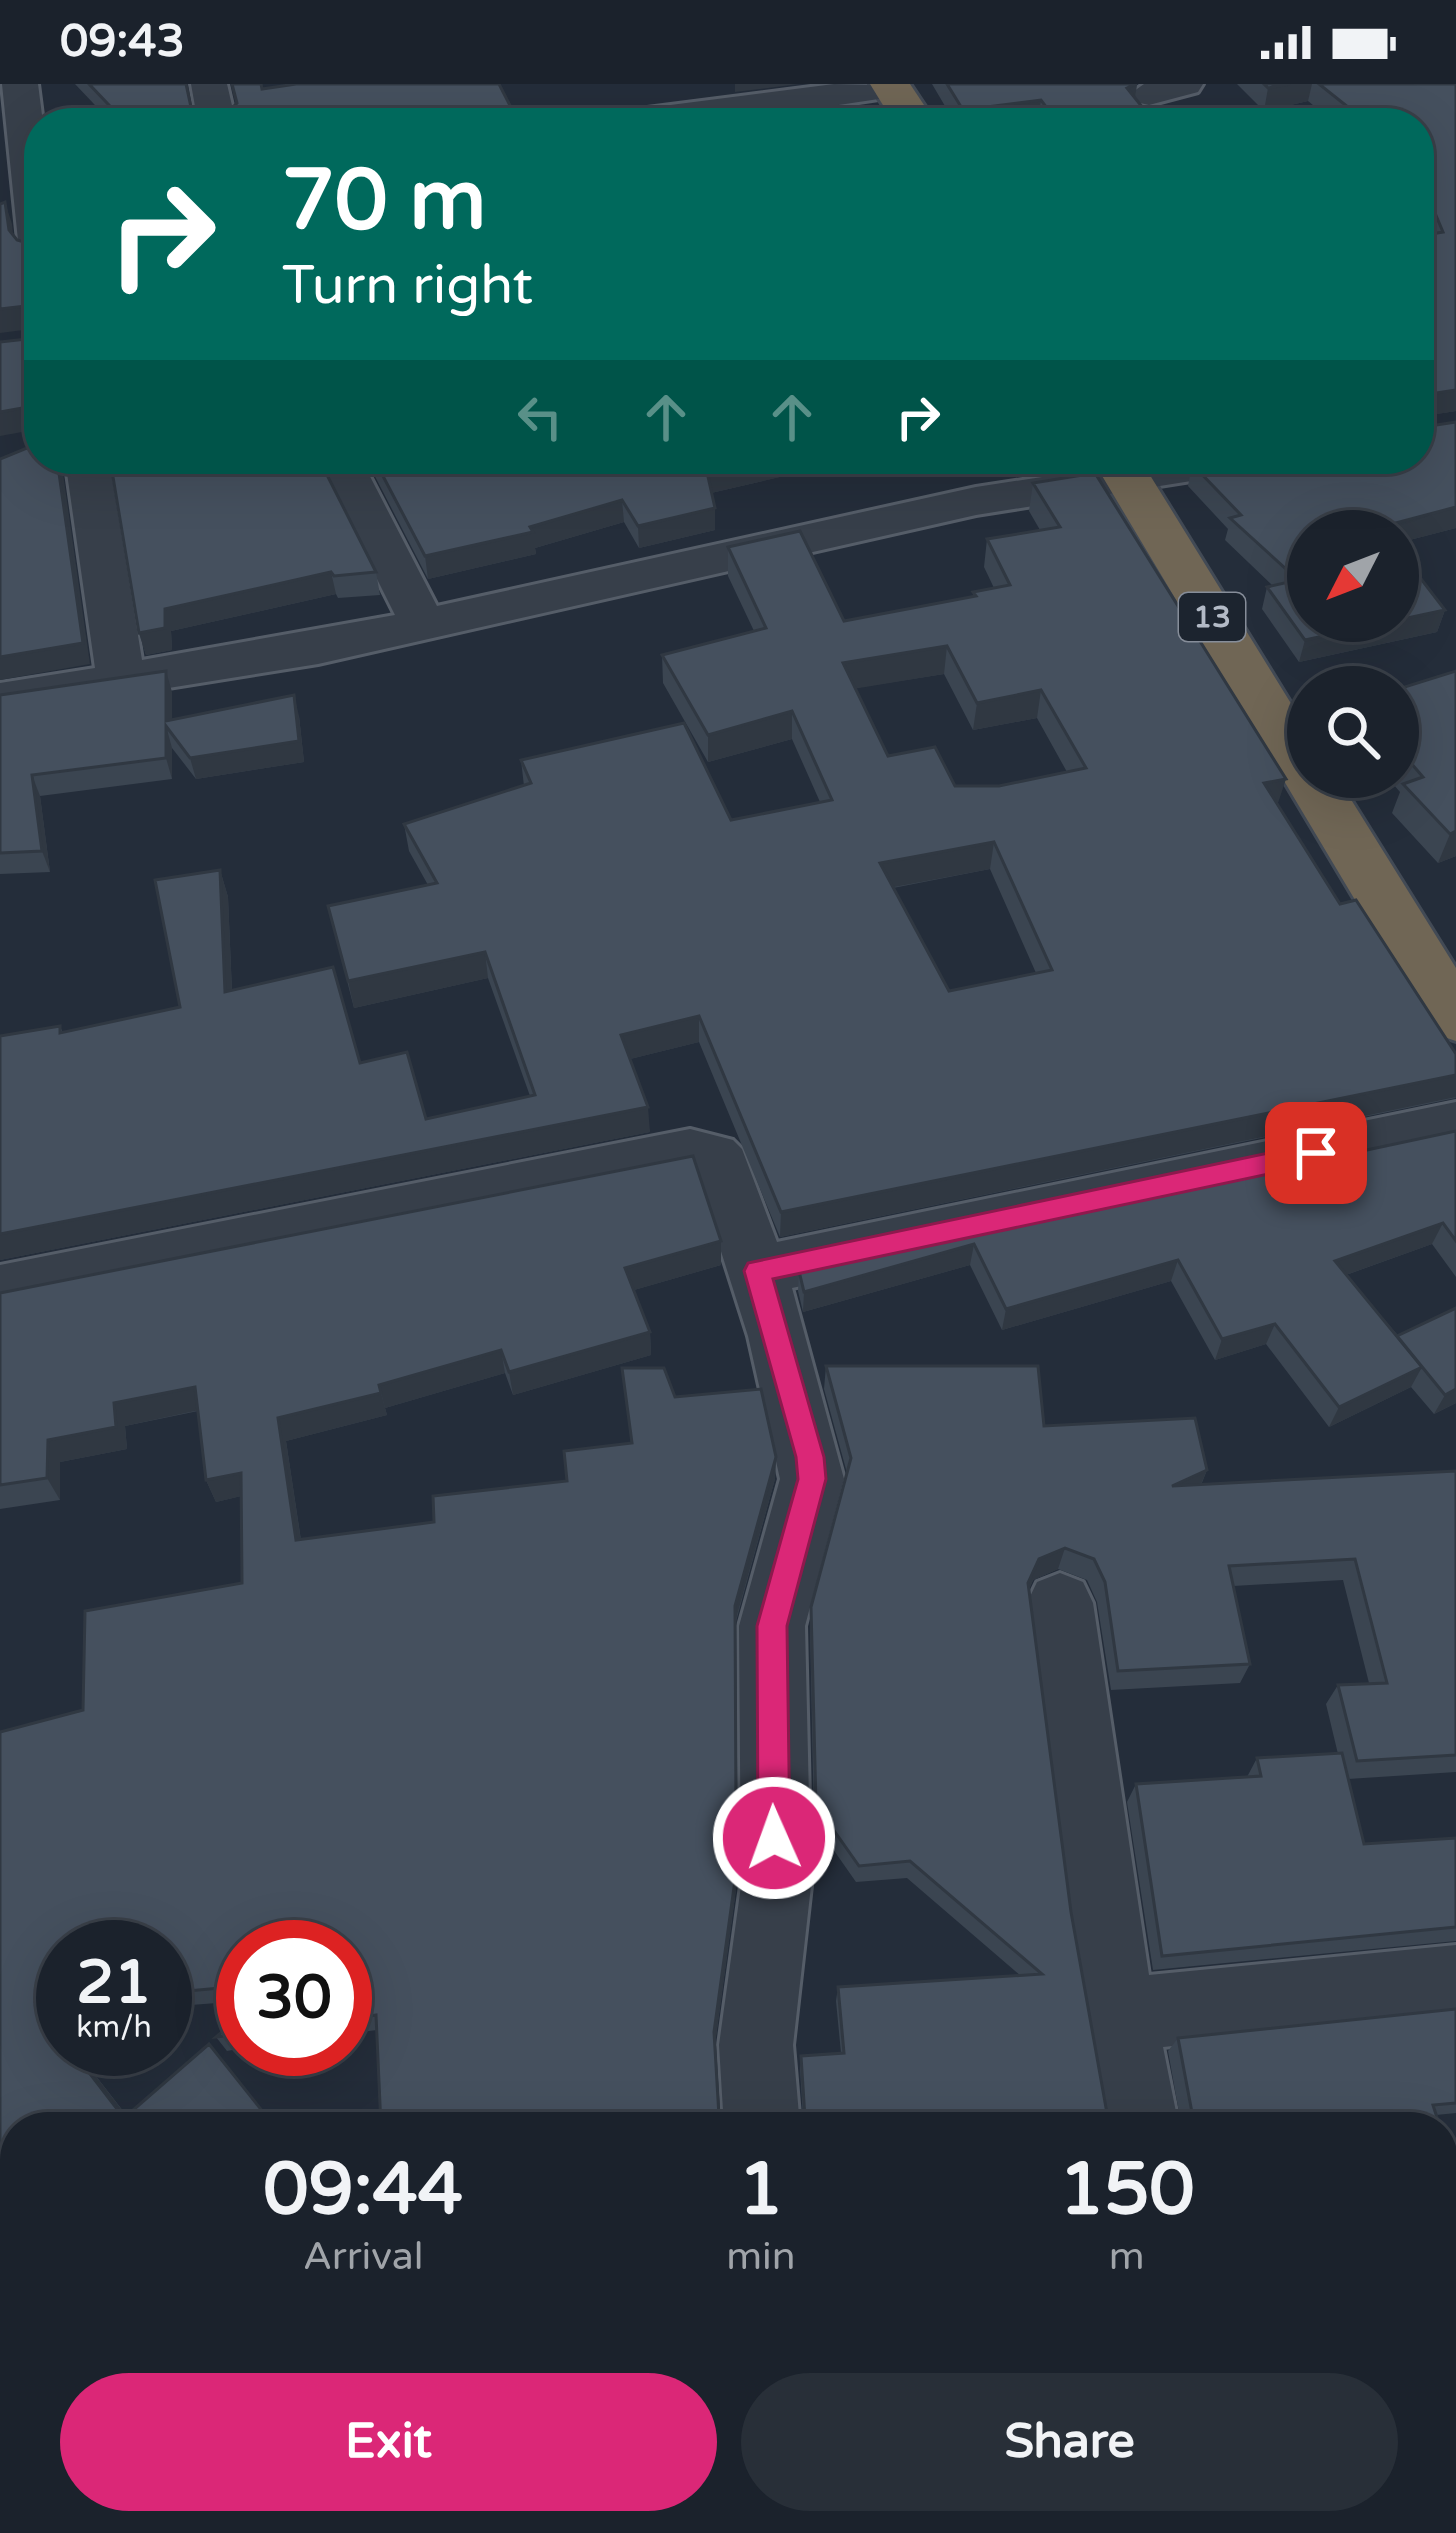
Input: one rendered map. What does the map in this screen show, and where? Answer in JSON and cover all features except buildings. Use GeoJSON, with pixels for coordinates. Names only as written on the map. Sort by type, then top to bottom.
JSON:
{"type":"FeatureCollection","features":[{"type":"Feature","properties":{"kind":"highway","name":"13"},"geometry":{"type":"LineString","coordinates":[[1125,474],[1287,741]]}},
{"type":"Feature","properties":{"kind":"highway","name":"13"},"geometry":{"type":"LineString","coordinates":[[1321,798],[1456,1018]]}},
{"type":"Feature","properties":{"kind":"street"},"geometry":{"type":"LineString","coordinates":[[20,84],[24,119]]}},
{"type":"Feature","properties":{"kind":"street"},"geometry":{"type":"LineString","coordinates":[[1149,94],[1185,84]]}},
{"type":"Feature","properties":{"kind":"street"},"geometry":{"type":"LineString","coordinates":[[758,108],[891,85]]}},
{"type":"Feature","properties":{"kind":"street"},"geometry":{"type":"LineString","coordinates":[[89,474],[121,681]]}},
{"type":"Feature","properties":{"kind":"street"},"geometry":{"type":"LineString","coordinates":[[347,474],[423,624]]}},
{"type":"Feature","properties":{"kind":"street"},"geometry":{"type":"LineString","coordinates":[[0,699],[317,648],[1095,474]]}},
{"type":"Feature","properties":{"kind":"street"},"geometry":{"type":"LineString","coordinates":[[767,1301],[1456,1124]]}},
{"type":"Feature","properties":{"kind":"street"},"geometry":{"type":"LineString","coordinates":[[0,1290],[690,1152],[713,1156],[722,1165],[767,1301],[812,1479],[772,1626],[776,1886],[756,2045],[761,2112]]}},
{"type":"Feature","properties":{"kind":"street"},"geometry":{"type":"LineString","coordinates":[[1060,1603],[1138,2112]]}},
{"type":"Feature","properties":{"kind":"street"},"geometry":{"type":"LineString","coordinates":[[1120,2015],[1456,1981]]}},
{"type":"Feature","properties":{"kind":"route"},"geometry":{"type":"LineString","coordinates":[[774,1838],[772,1626],[812,1479],[810,1457],[757,1271],[1316,1153]]}}]}
